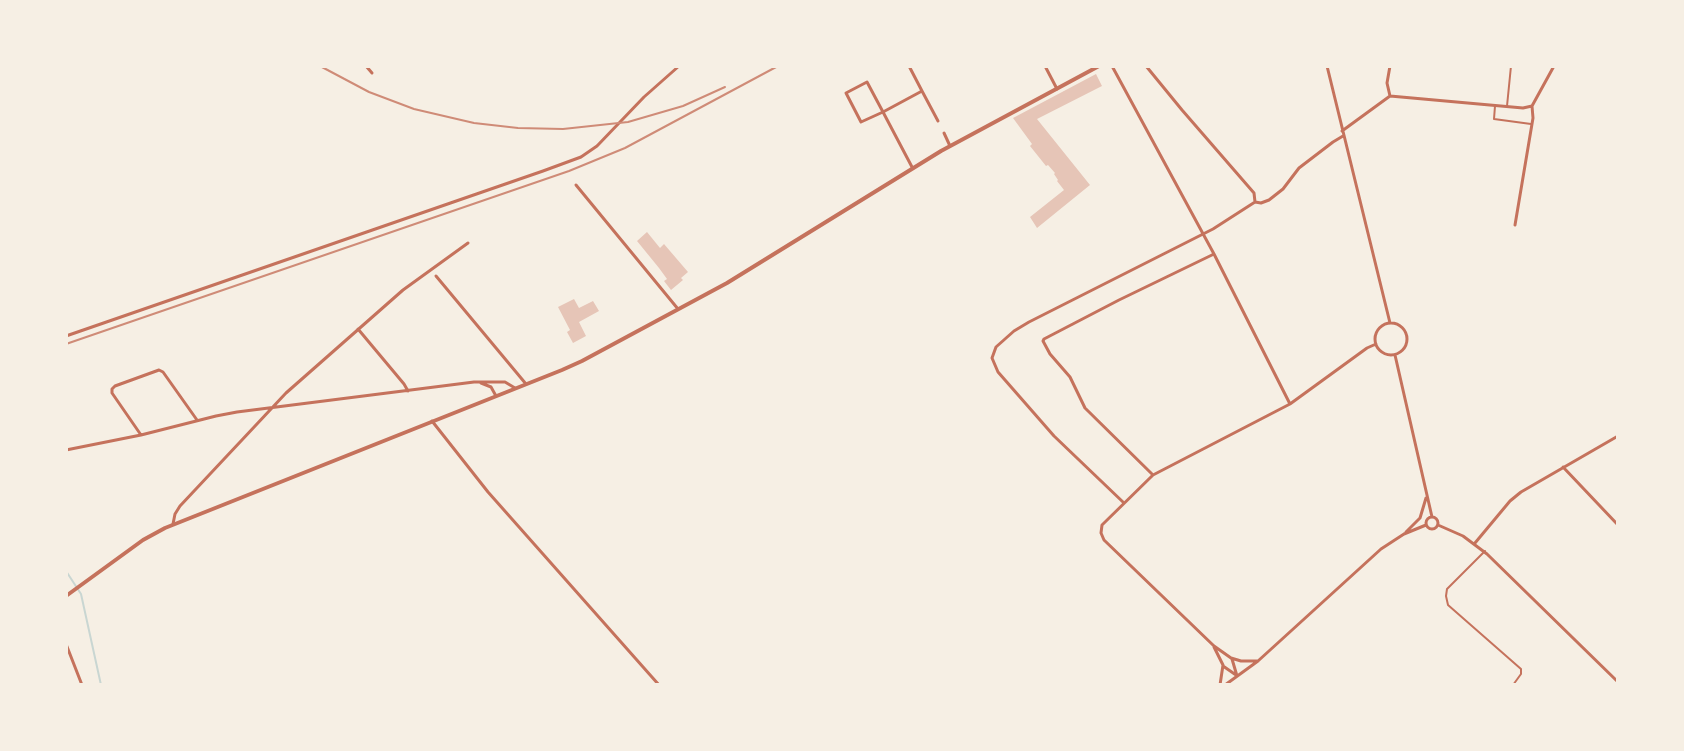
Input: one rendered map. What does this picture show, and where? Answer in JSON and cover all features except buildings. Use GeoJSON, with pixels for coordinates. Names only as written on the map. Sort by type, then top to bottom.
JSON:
{"type":"FeatureCollection","features":[{"type":"Feature","properties":{"kind":"street"},"geometry":{"type":"LineString","coordinates":[[366,66],[372,73]]}},
{"type":"Feature","properties":{"kind":"street"},"geometry":{"type":"LineString","coordinates":[[66,336],[543,171],[581,156],[597,146],[644,97],[679,66]]}},
{"type":"Feature","properties":{"kind":"street"},"geometry":{"type":"LineString","coordinates":[[909,66],[938,121]]}},
{"type":"Feature","properties":{"kind":"street"},"geometry":{"type":"LineString","coordinates":[[1045,66],[1057,89]]}},
{"type":"Feature","properties":{"kind":"street"},"geometry":{"type":"LineString","coordinates":[[66,596],[143,540],[173,524],[582,360],[734,278],[950,146],[1099,66]]}},
{"type":"Feature","properties":{"kind":"street"},"geometry":{"type":"LineString","coordinates":[[1112,66],[1214,254],[1290,404]]}},
{"type":"Feature","properties":{"kind":"street"},"geometry":{"type":"LineString","coordinates":[[1146,66],[1254,193],[1255,202]]}},
{"type":"Feature","properties":{"kind":"street"},"geometry":{"type":"LineString","coordinates":[[1327,66],[1390,323]]}},
{"type":"Feature","properties":{"kind":"street"},"geometry":{"type":"LineString","coordinates":[[1390,66],[1388,83],[1390,96]]}},
{"type":"Feature","properties":{"kind":"street"},"geometry":{"type":"LineString","coordinates":[[1515,225],[1532,124],[1532,106],[1554,66]]}},
{"type":"Feature","properties":{"kind":"street"},"geometry":{"type":"LineString","coordinates":[[912,168],[883,112],[867,82],[846,93],[861,122],[883,112],[922,91]]}},
{"type":"Feature","properties":{"kind":"street"},"geometry":{"type":"LineString","coordinates":[[1342,132],[1390,96],[1507,107],[1523,108],[1532,106]]}},
{"type":"Feature","properties":{"kind":"street"},"geometry":{"type":"LineString","coordinates":[[944,133],[950,146]]}},
{"type":"Feature","properties":{"kind":"street"},"geometry":{"type":"LineString","coordinates":[[1124,503],[1054,436],[994,366],[992,358],[996,346],[1029,322],[1213,229],[1255,202],[1261,203],[1269,200],[1283,189],[1299,168],[1343,136]]}},
{"type":"Feature","properties":{"kind":"street"},"geometry":{"type":"LineString","coordinates":[[576,185],[678,309]]}},
{"type":"Feature","properties":{"kind":"street"},"geometry":{"type":"LineString","coordinates":[[173,524],[175,514],[180,506],[218,467],[269,409],[403,290],[468,243]]}},
{"type":"Feature","properties":{"kind":"street"},"geometry":{"type":"LineString","coordinates":[[1153,475],[1085,408],[1070,377],[1050,354],[1043,341],[1044,338],[1214,254]]}},
{"type":"Feature","properties":{"kind":"street"},"geometry":{"type":"LineString","coordinates":[[436,276],[526,384]]}},
{"type":"Feature","properties":{"kind":"street"},"geometry":{"type":"LineString","coordinates":[[1390,323],[1398,324],[1402,327],[1408,340],[1404,349],[1390,355],[1381,352],[1376,344],[1376,333],[1383,325],[1390,323]]}},
{"type":"Feature","properties":{"kind":"street"},"geometry":{"type":"LineString","coordinates":[[358,329],[408,391]]}},
{"type":"Feature","properties":{"kind":"street"},"geometry":{"type":"LineString","coordinates":[[1258,660],[1241,661],[1231,658],[1214,646],[1104,540],[1101,533],[1102,525],[1153,475],[1290,404],[1367,348],[1376,344]]}},
{"type":"Feature","properties":{"kind":"street"},"geometry":{"type":"LineString","coordinates":[[1396,354],[1432,517]]}},
{"type":"Feature","properties":{"kind":"street"},"geometry":{"type":"LineString","coordinates":[[141,435],[112,393],[112,389],[115,386],[159,370],[163,372],[197,420]]}},
{"type":"Feature","properties":{"kind":"street"},"geometry":{"type":"LineString","coordinates":[[66,450],[141,435],[197,420],[237,412],[478,382],[505,382],[516,388]]}},
{"type":"Feature","properties":{"kind":"street"},"geometry":{"type":"LineString","coordinates":[[478,382],[490,387],[496,396]]}},
{"type":"Feature","properties":{"kind":"street"},"geometry":{"type":"LineString","coordinates":[[432,421],[488,492],[658,685]]}},
{"type":"Feature","properties":{"kind":"street"},"geometry":{"type":"LineString","coordinates":[[1475,543],[1510,501],[1528,487],[1618,436]]}},
{"type":"Feature","properties":{"kind":"street"},"geometry":{"type":"LineString","coordinates":[[1563,467],[1618,525]]}},
{"type":"Feature","properties":{"kind":"street"},"geometry":{"type":"LineString","coordinates":[[1404,534],[1420,518],[1427,495]]}},
{"type":"Feature","properties":{"kind":"street"},"geometry":{"type":"LineString","coordinates":[[1225,685],[1258,660],[1381,549],[1404,534],[1426,525],[1428,519],[1432,517]]}},
{"type":"Feature","properties":{"kind":"street"},"geometry":{"type":"LineString","coordinates":[[1432,517],[1437,519],[1438,525]]}},
{"type":"Feature","properties":{"kind":"street"},"geometry":{"type":"LineString","coordinates":[[1426,525],[1432,530],[1438,525]]}},
{"type":"Feature","properties":{"kind":"street"},"geometry":{"type":"LineString","coordinates":[[1438,525],[1475,543],[1618,682]]}},
{"type":"Feature","properties":{"kind":"street"},"geometry":{"type":"LineString","coordinates":[[66,644],[82,685]]}},
{"type":"Feature","properties":{"kind":"street"},"geometry":{"type":"LineString","coordinates":[[1214,646],[1222,665],[1220,685]]}},
{"type":"Feature","properties":{"kind":"street"},"geometry":{"type":"LineString","coordinates":[[1231,658],[1237,676]]}},
{"type":"Feature","properties":{"kind":"street"},"geometry":{"type":"LineString","coordinates":[[1222,665],[1237,676]]}},
{"type":"Feature","properties":{"kind":"lane"},"geometry":{"type":"LineString","coordinates":[[1507,107],[1510,66]]}},
{"type":"Feature","properties":{"kind":"lane"},"geometry":{"type":"LineString","coordinates":[[1495,106],[1494,119],[1532,124]]}},
{"type":"Feature","properties":{"kind":"lane"},"geometry":{"type":"LineString","coordinates":[[1484,551],[1447,589],[1446,596],[1448,605],[1521,669],[1521,674],[1513,685]]}},
{"type":"Feature","properties":{"kind":"waterway"},"geometry":{"type":"LineString","coordinates":[[66,571],[81,594],[101,685]]}},
{"type":"Feature","properties":{"kind":"railway"},"geometry":{"type":"LineString","coordinates":[[320,66],[369,92],[414,109],[474,123],[518,128],[563,129],[628,122],[683,106],[725,87]]}},
{"type":"Feature","properties":{"kind":"railway"},"geometry":{"type":"LineString","coordinates":[[66,344],[569,171],[625,148],[778,66]]}}]}
